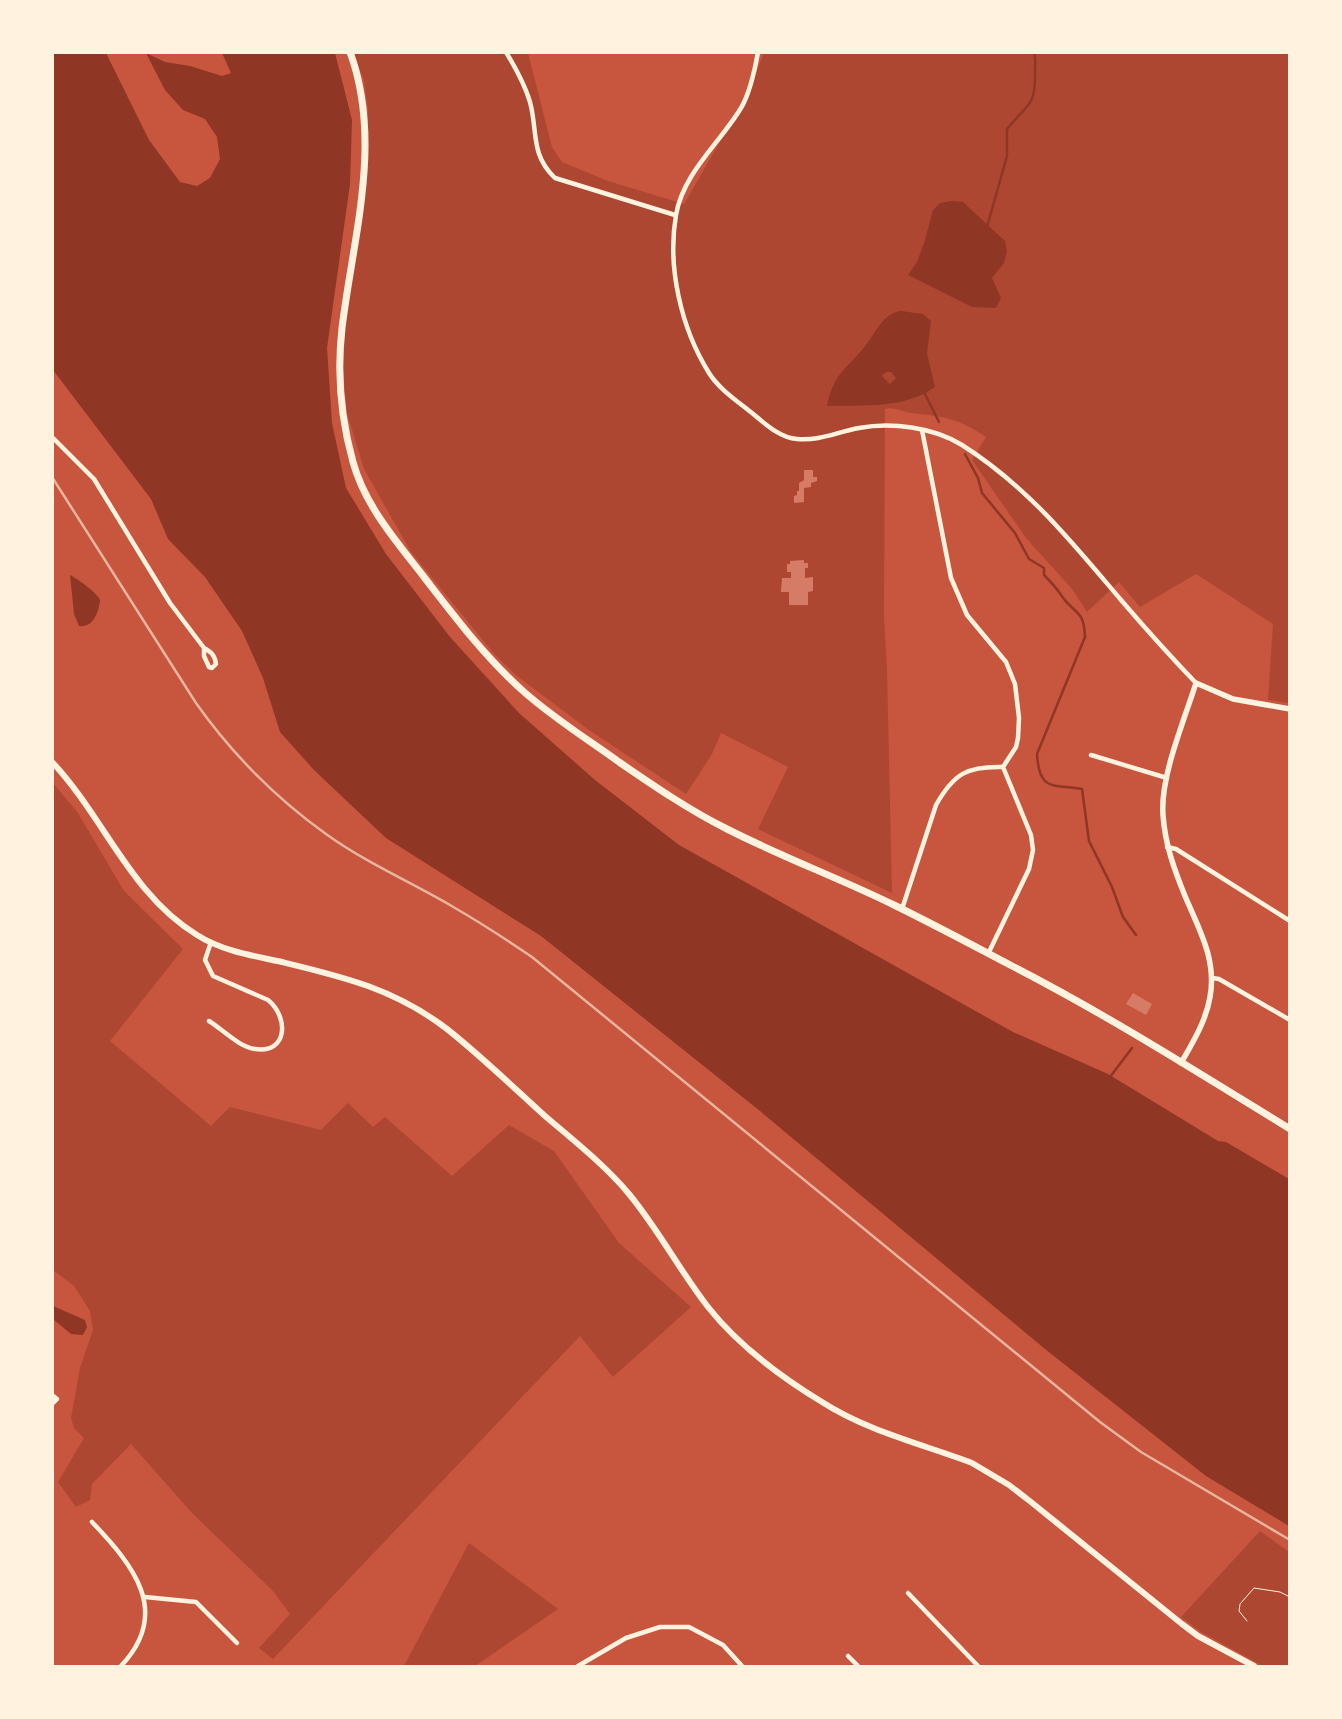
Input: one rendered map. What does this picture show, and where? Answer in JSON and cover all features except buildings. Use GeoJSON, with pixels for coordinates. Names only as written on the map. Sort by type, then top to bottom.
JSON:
{"type":"FeatureCollection","features":[{"type":"Feature","properties":{"kind":"main road"},"geometry":{"type":"LineString","coordinates":[[350,52],[364,102],[366,144],[362,190],[342,332],[340,377],[345,427],[354,466],[368,499],[388,530],[489,658],[524,693],[576,732],[702,816],[902,909],[988,954],[1181,1063],[1290,1128]]}},
{"type":"Feature","properties":{"kind":"main road"},"geometry":{"type":"LineString","coordinates":[[52,762],[82,796],[137,882],[152,899],[180,923],[211,942],[256,956],[350,979],[380,989],[417,1007],[453,1034],[628,1193],[708,1307],[732,1334],[757,1355],[820,1401],[849,1418],[972,1463],[989,1472],[1031,1502],[1198,1636],[1254,1666]]}},
{"type":"Feature","properties":{"kind":"street"},"geometry":{"type":"LineString","coordinates":[[506,52],[530,101],[537,153],[544,167],[555,178],[675,215]]}},
{"type":"Feature","properties":{"kind":"street"},"geometry":{"type":"LineString","coordinates":[[758,52],[742,106],[691,177],[680,199],[675,215],[674,263],[678,297],[710,374],[729,395],[765,423],[795,439],[822,439],[872,426],[922,430],[942,435],[961,445],[1026,494],[1054,520],[1145,628],[1196,683],[1233,699],[1290,709]]}},
{"type":"Feature","properties":{"kind":"street"},"geometry":{"type":"LineString","coordinates":[[922,430],[951,578],[967,615],[979,632],[1006,662],[1015,684],[1019,718],[1018,738],[1016,747],[1004,767]]}},
{"type":"Feature","properties":{"kind":"street"},"geometry":{"type":"LineString","coordinates":[[52,437],[94,480],[170,603],[204,648]]}},
{"type":"Feature","properties":{"kind":"street"},"geometry":{"type":"LineString","coordinates":[[1181,1063],[1198,1034],[1208,1008],[1212,978],[1205,943],[1167,847],[1163,813],[1167,778],[1196,683]]}},
{"type":"Feature","properties":{"kind":"street"},"geometry":{"type":"LineString","coordinates":[[1091,755],[1167,778]]}},
{"type":"Feature","properties":{"kind":"street"},"geometry":{"type":"LineString","coordinates":[[902,909],[936,805],[942,795],[959,775],[966,771],[988,767],[1004,767]]}},
{"type":"Feature","properties":{"kind":"street"},"geometry":{"type":"LineString","coordinates":[[988,954],[1029,869],[1033,850],[1031,836],[1004,767]]}},
{"type":"Feature","properties":{"kind":"street"},"geometry":{"type":"LineString","coordinates":[[1167,847],[1176,848],[1290,921]]}},
{"type":"Feature","properties":{"kind":"street"},"geometry":{"type":"LineString","coordinates":[[209,1021],[246,1047],[255,1050],[274,1045],[279,1041],[282,1034],[280,1013],[275,1005],[268,1000],[212,976],[205,960],[211,942]]}},
{"type":"Feature","properties":{"kind":"street"},"geometry":{"type":"LineString","coordinates":[[1212,978],[1219,979],[1290,1020]]}},
{"type":"Feature","properties":{"kind":"street"},"geometry":{"type":"LineString","coordinates":[[52,1395],[57,1399],[52,1404]]}},
{"type":"Feature","properties":{"kind":"street"},"geometry":{"type":"LineString","coordinates":[[92,1522],[131,1567],[145,1597],[144,1628],[131,1655],[121,1666]]}},
{"type":"Feature","properties":{"kind":"street"},"geometry":{"type":"LineString","coordinates":[[908,1593],[978,1666]]}},
{"type":"Feature","properties":{"kind":"street"},"geometry":{"type":"LineString","coordinates":[[145,1597],[196,1602],[237,1643]]}},
{"type":"Feature","properties":{"kind":"street"},"geometry":{"type":"LineString","coordinates":[[578,1666],[626,1638],[660,1627],[689,1627],[723,1645],[742,1666]]}},
{"type":"Feature","properties":{"kind":"street"},"geometry":{"type":"LineString","coordinates":[[848,1656],[858,1666]]}},
{"type":"Feature","properties":{"kind":"path"},"geometry":{"type":"LineString","coordinates":[[1247,1621],[1239,1611],[1240,1604],[1254,1588],[1280,1592],[1290,1597]]}},
{"type":"Feature","properties":{"kind":"shaded area"},"geometry":{"type":"Polygon","coordinates":[[[53,52],[106,53],[149,140],[180,182],[197,186],[210,178],[220,159],[217,137],[205,119],[183,110],[165,90],[146,53],[165,62],[190,66],[222,76],[231,73],[222,53],[335,53],[352,120],[350,184],[327,348],[332,423],[346,488],[386,554],[450,637],[519,713],[595,780],[679,845],[1013,1032],[1108,1074],[1218,1141],[1226,1142],[1289,1179],[1289,1526],[1206,1476],[1045,1349],[760,1111],[541,936],[386,838],[314,770],[280,732],[263,678],[242,631],[205,577],[168,539],[151,499],[53,370],[53,52]]]}},
{"type":"Feature","properties":{"kind":"shaded area"},"geometry":{"type":"Polygon","coordinates":[[[353,53],[528,53],[552,147],[562,162],[608,181],[684,204],[747,95],[764,53],[1289,53],[1289,703],[1268,700],[1273,624],[1196,574],[1140,607],[1119,582],[1087,612],[1072,589],[1026,538],[972,460],[986,437],[951,419],[888,408],[885,409],[884,616],[892,893],[758,829],[788,767],[721,733],[712,754],[686,794],[589,730],[517,676],[495,655],[411,552],[364,469],[347,413],[343,369],[346,308],[356,256],[368,110],[364,80],[353,53]]]}},
{"type":"Feature","properties":{"kind":"shaded area"},"geometry":{"type":"Polygon","coordinates":[[[963,202],[1005,241],[1007,251],[1004,263],[992,278],[1001,298],[996,308],[972,307],[908,275],[917,262],[933,210],[940,203],[963,202]]]}},
{"type":"Feature","properties":{"kind":"shaded area"},"geometry":{"type":"Polygon","coordinates":[[[901,311],[923,314],[931,321],[927,353],[935,387],[923,394],[897,402],[827,406],[837,378],[866,345],[880,324],[889,315],[901,311]],[[886,372],[882,376],[890,384],[896,378],[891,372],[886,372]]]}},
{"type":"Feature","properties":{"kind":"shaded area"},"geometry":{"type":"Polygon","coordinates":[[[70,575],[87,586],[100,600],[92,622],[84,626],[79,626],[74,614],[70,575]]]}},
{"type":"Feature","properties":{"kind":"shaded area"},"geometry":{"type":"Polygon","coordinates":[[[53,783],[78,813],[124,891],[183,949],[110,1041],[211,1126],[230,1107],[321,1130],[348,1103],[373,1127],[385,1117],[452,1176],[509,1125],[554,1151],[619,1243],[691,1307],[613,1377],[580,1336],[273,1659],[259,1648],[290,1614],[272,1590],[192,1513],[131,1444],[92,1484],[90,1500],[76,1507],[58,1482],[84,1438],[74,1428],[71,1418],[80,1368],[93,1330],[90,1311],[74,1286],[53,1270],[53,783]]]}},
{"type":"Feature","properties":{"kind":"shaded area"},"geometry":{"type":"Polygon","coordinates":[[[53,1306],[85,1320],[87,1327],[83,1335],[71,1334],[53,1319],[53,1306]]]}},
{"type":"Feature","properties":{"kind":"shaded area"},"geometry":{"type":"Polygon","coordinates":[[[1260,1531],[1289,1552],[1289,1666],[1263,1666],[1201,1632],[1181,1617],[1260,1531]]]}},
{"type":"Feature","properties":{"kind":"shaded area"},"geometry":{"type":"Polygon","coordinates":[[[469,1543],[558,1609],[475,1666],[404,1666],[469,1543]]]}},
{"type":"Feature","properties":{"kind":"waterway"},"geometry":{"type":"LineString","coordinates":[[987,227],[1007,156],[1007,129],[1029,104],[1034,92],[1034,52]]}},
{"type":"Feature","properties":{"kind":"waterway"},"geometry":{"type":"LineString","coordinates":[[924,392],[939,422]]}},
{"type":"Feature","properties":{"kind":"waterway"},"geometry":{"type":"LineString","coordinates":[[965,454],[978,478],[982,493],[1015,533],[1029,559],[1044,568],[1044,575],[1083,621],[1085,637],[1037,754],[1038,766],[1044,780],[1049,784],[1082,789],[1089,841],[1112,887],[1123,917],[1136,935]]}},
{"type":"Feature","properties":{"kind":"waterway"},"geometry":{"type":"LineString","coordinates":[[1110,1077],[1132,1048]]}},
{"type":"Feature","properties":{"kind":"railway"},"geometry":{"type":"LineString","coordinates":[[52,477],[196,703],[224,740],[290,806],[326,834],[373,864],[465,914],[532,957],[1100,1422],[1141,1452],[1290,1540]]}}]}
